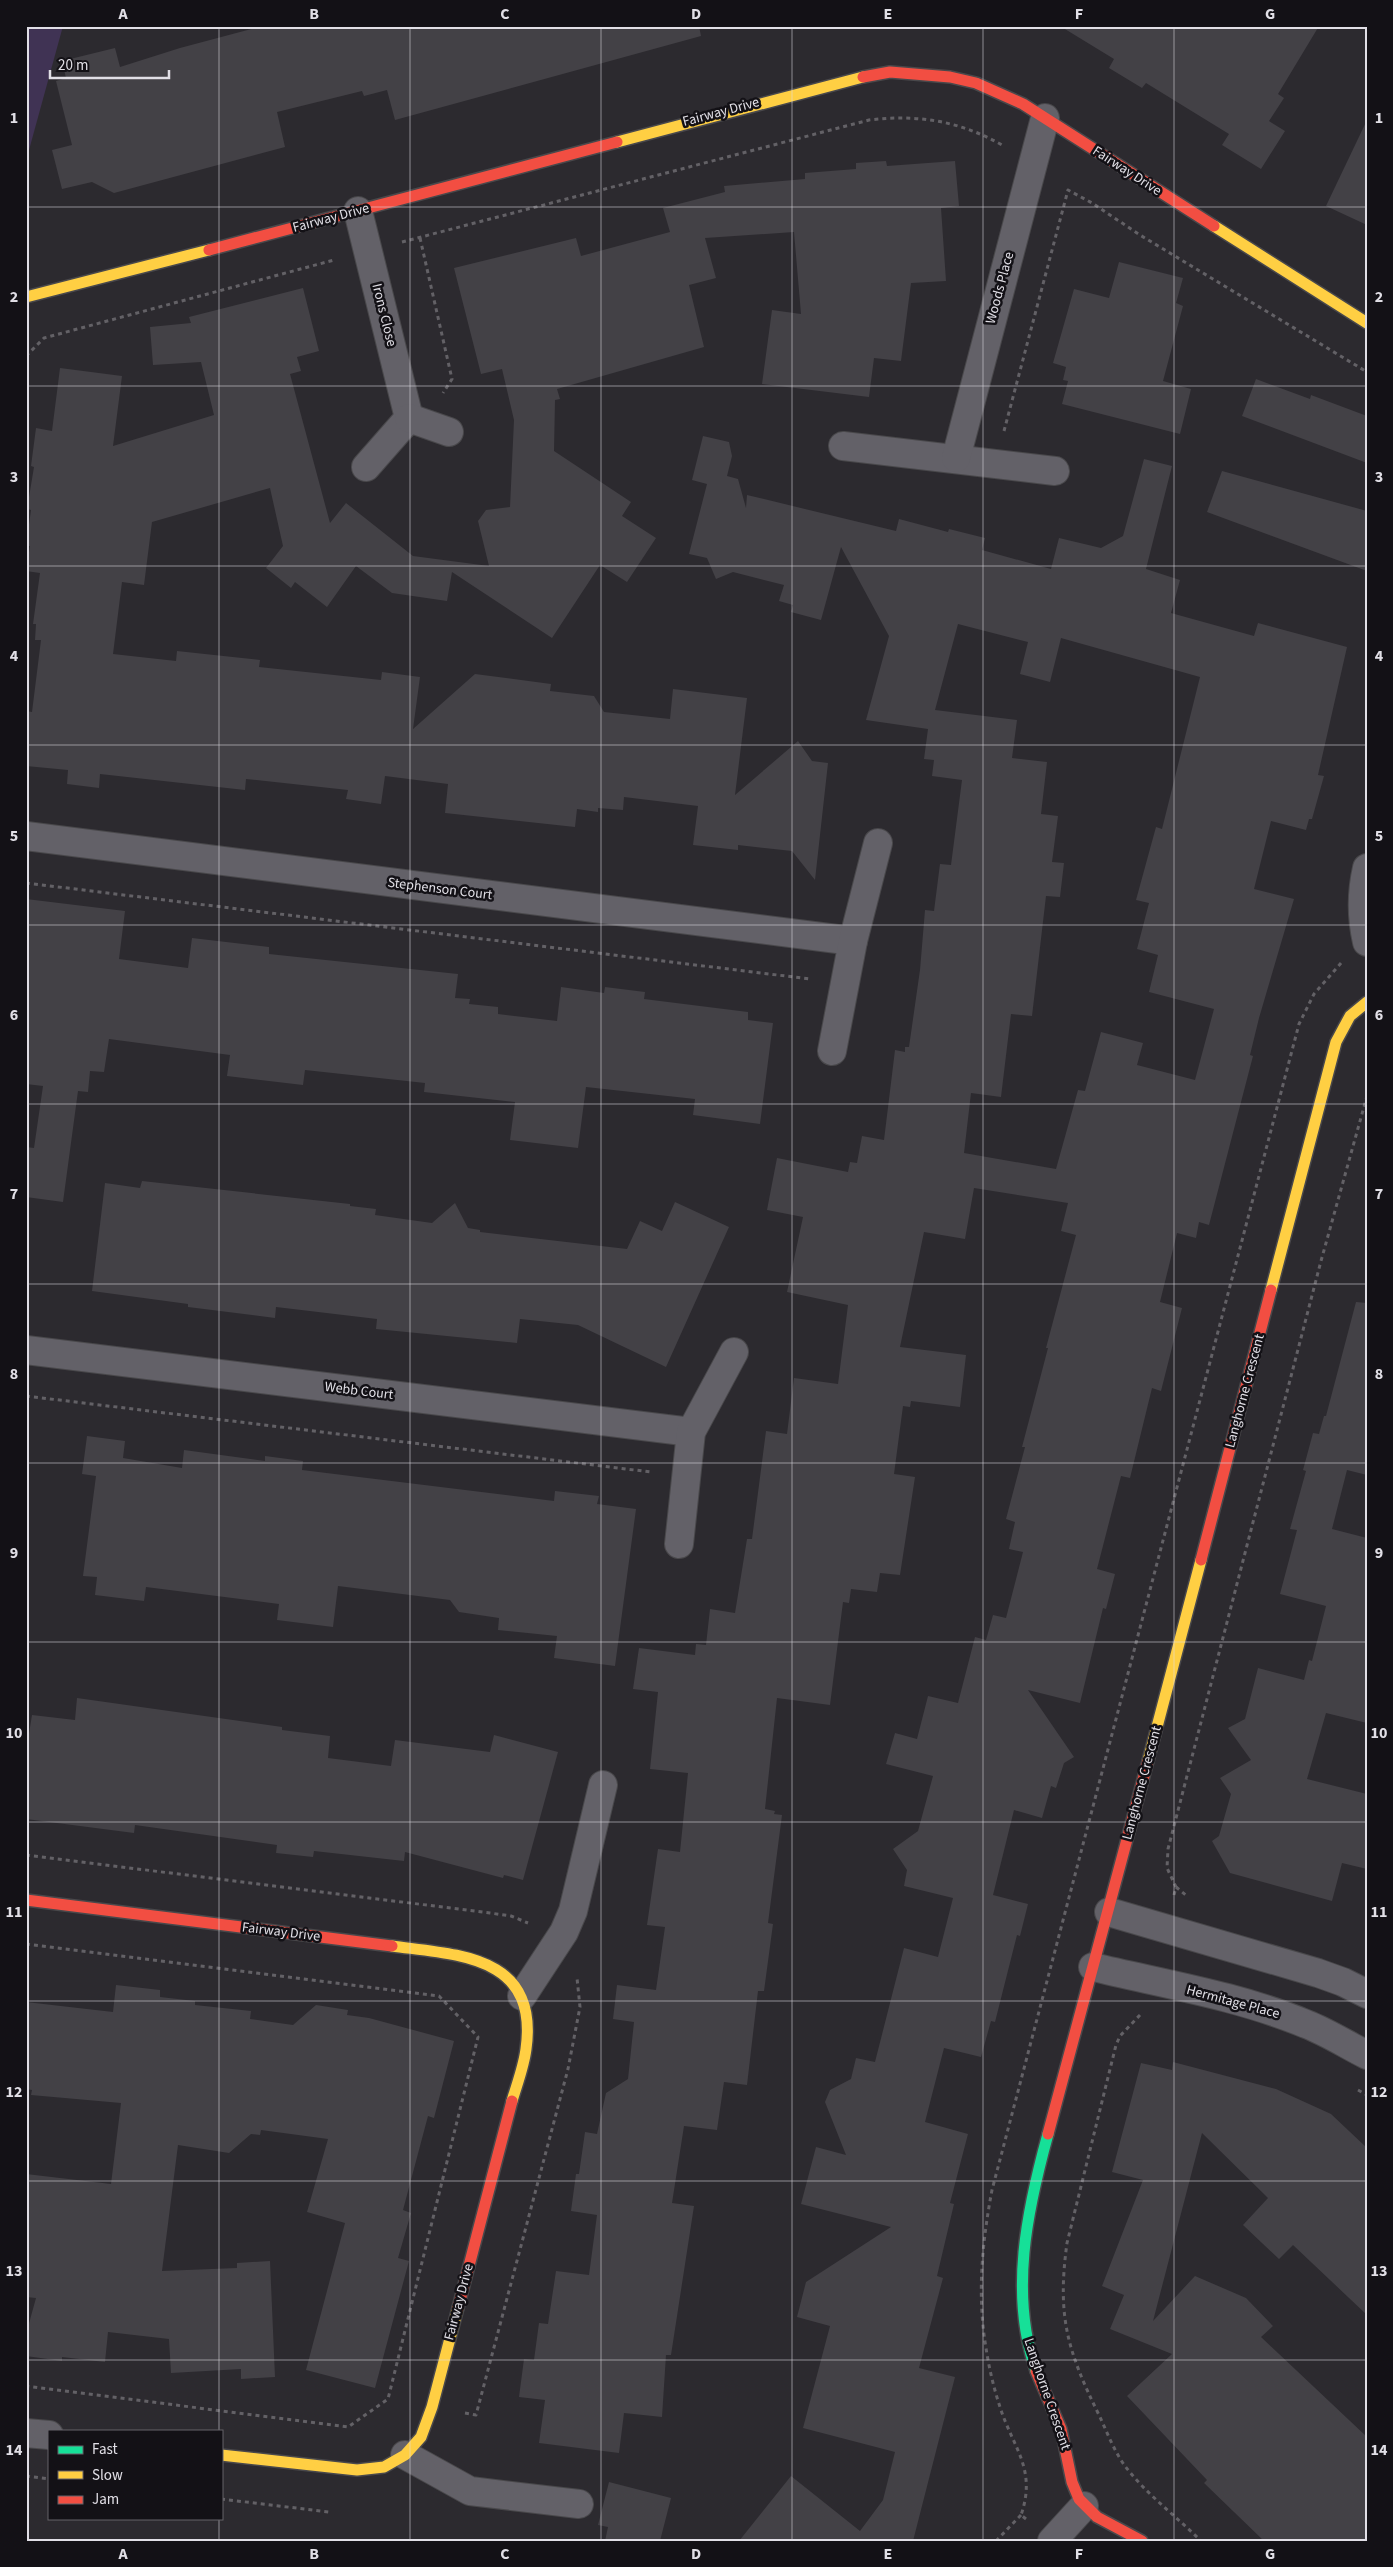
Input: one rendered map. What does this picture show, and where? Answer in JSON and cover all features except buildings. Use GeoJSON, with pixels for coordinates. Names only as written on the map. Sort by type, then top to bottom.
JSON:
{"type":"FeatureCollection","features":[{"type":"Feature","properties":{"kind":"street","name":"Fairway Drive"},"geometry":{"type":"LineString","coordinates":[[26,297],[358,211],[811,88],[890,72],[950,77],[976,83],[1023,104],[1367,323]]}},
{"type":"Feature","properties":{"kind":"street","name":"Woods Place"},"geometry":{"type":"LineString","coordinates":[[956,458],[1045,118]]}},
{"type":"Feature","properties":{"kind":"street","name":"Irons Close"},"geometry":{"type":"LineString","coordinates":[[358,211],[410,418]]}},
{"type":"Feature","properties":{"kind":"street"},"geometry":{"type":"LineString","coordinates":[[366,467],[410,418],[449,432]]}},
{"type":"Feature","properties":{"kind":"street"},"geometry":{"type":"LineString","coordinates":[[843,446],[1055,471]]}},
{"type":"Feature","properties":{"kind":"street","name":"Stephenson Court"},"geometry":{"type":"LineString","coordinates":[[26,836],[853,941]]}},
{"type":"Feature","properties":{"kind":"street"},"geometry":{"type":"LineString","coordinates":[[832,1051],[853,941],[878,843]]}},
{"type":"Feature","properties":{"kind":"street"},"geometry":{"type":"LineString","coordinates":[[1367,868],[1362,890],[1361,910],[1367,942]]}},
{"type":"Feature","properties":{"kind":"street","name":"Langhorne Crescent"},"geometry":{"type":"LineString","coordinates":[[1142,2541],[1132,2533],[1106,2524],[1084,2506],[1071,2480],[1064,2436],[1034,2363],[1025,2328],[1022,2290],[1027,2222],[1032,2192],[1109,1912],[1336,1042],[1350,1016],[1367,1002]]}},
{"type":"Feature","properties":{"kind":"street","name":"Webb Court"},"geometry":{"type":"LineString","coordinates":[[26,1350],[691,1432]]}},
{"type":"Feature","properties":{"kind":"street"},"geometry":{"type":"LineString","coordinates":[[679,1544],[691,1432],[734,1352]]}},
{"type":"Feature","properties":{"kind":"street"},"geometry":{"type":"LineString","coordinates":[[522,1996],[564,1932],[573,1912],[603,1786]]}},
{"type":"Feature","properties":{"kind":"street","name":"Fairway Drive"},"geometry":{"type":"LineString","coordinates":[[26,1900],[467,1956],[492,1965],[508,1977],[522,1996],[528,2023],[526,2049],[432,2407],[421,2437],[404,2455],[384,2467],[357,2470],[222,2455]]}},
{"type":"Feature","properties":{"kind":"street"},"geometry":{"type":"LineString","coordinates":[[1109,1912],[1318,1973],[1343,1982],[1367,1994]]}},
{"type":"Feature","properties":{"kind":"street","name":"Hermitage Place"},"geometry":{"type":"LineString","coordinates":[[1093,1967],[1208,1994],[1288,2017],[1316,2028],[1367,2055]]}},
{"type":"Feature","properties":{"kind":"street"},"geometry":{"type":"LineString","coordinates":[[26,2433],[48,2435]]}},
{"type":"Feature","properties":{"kind":"street"},"geometry":{"type":"LineString","coordinates":[[404,2455],[470,2491],[579,2504]]}},
{"type":"Feature","properties":{"kind":"street"},"geometry":{"type":"LineString","coordinates":[[1052,2541],[1084,2506]]}},
{"type":"Feature","properties":{"kind":"path"},"geometry":{"type":"LineString","coordinates":[[398,243],[869,120],[913,117],[944,121],[986,136],[1007,148]]}},
{"type":"Feature","properties":{"kind":"path"},"geometry":{"type":"LineString","coordinates":[[996,463],[1068,190],[1367,372]]}},
{"type":"Feature","properties":{"kind":"path"},"geometry":{"type":"LineString","coordinates":[[420,238],[452,379],[441,396]]}},
{"type":"Feature","properties":{"kind":"path"},"geometry":{"type":"LineString","coordinates":[[26,356],[44,338],[334,260]]}},
{"type":"Feature","properties":{"kind":"path"},"geometry":{"type":"LineString","coordinates":[[26,883],[845,984]]}},
{"type":"Feature","properties":{"kind":"path"},"geometry":{"type":"LineString","coordinates":[[1174,1896],[1176,1887],[1167,1868],[1168,1849],[1321,1261],[1367,1096]]}},
{"type":"Feature","properties":{"kind":"path"},"geometry":{"type":"LineString","coordinates":[[26,1396],[686,1477]]}},
{"type":"Feature","properties":{"kind":"path"},"geometry":{"type":"LineString","coordinates":[[26,1856],[490,1913],[511,1916],[533,1925]]}},
{"type":"Feature","properties":{"kind":"path"},"geometry":{"type":"LineString","coordinates":[[26,1944],[439,1996],[478,2037],[388,2399],[348,2427],[26,2386]]}},
{"type":"Feature","properties":{"kind":"path"},"geometry":{"type":"LineString","coordinates":[[465,2413],[476,2415],[568,2069],[580,2007],[574,1972]]}},
{"type":"Feature","properties":{"kind":"path"},"geometry":{"type":"LineString","coordinates":[[1143,2013],[1136,2017],[1125,2030],[1116,2045],[1067,2243],[1063,2273],[1066,2335],[1076,2366],[1124,2465],[1147,2491],[1201,2541]]}},
{"type":"Feature","properties":{"kind":"path"},"geometry":{"type":"LineString","coordinates":[[1354,2087],[1367,2095]]}},
{"type":"Feature","properties":{"kind":"path"},"geometry":{"type":"LineString","coordinates":[[26,2476],[48,2479]]}},
{"type":"Feature","properties":{"kind":"path"},"geometry":{"type":"LineString","coordinates":[[222,2499],[328,2512]]}},
{"type":"Feature","properties":{"kind":"path"},"geometry":{"type":"LineString","coordinates":[[996,2541],[1021,2515]]}},
{"type":"Feature","properties":{"kind":"shaded area"},"geometry":{"type":"Polygon","coordinates":[[[26,26],[63,26],[26,161],[26,26]]]}},
{"type":"Feature","properties":{"kind":"traffic: fast"},"geometry":{"type":"LineString","coordinates":[[1036,2371],[1028,2342],[1022,2282],[1024,2252],[1033,2192],[1048,2134]]}},
{"type":"Feature","properties":{"kind":"traffic: slow"},"geometry":{"type":"LineString","coordinates":[[617,142],[863,77]]}},
{"type":"Feature","properties":{"kind":"traffic: slow"},"geometry":{"type":"LineString","coordinates":[[1214,226],[1367,323]]}},
{"type":"Feature","properties":{"kind":"traffic: slow"},"geometry":{"type":"LineString","coordinates":[[26,297],[209,250]]}},
{"type":"Feature","properties":{"kind":"traffic: slow"},"geometry":{"type":"LineString","coordinates":[[1271,1290],[1336,1042],[1350,1016],[1367,1002]]}},
{"type":"Feature","properties":{"kind":"traffic: slow"},"geometry":{"type":"LineString","coordinates":[[1148,1761],[1201,1560]]}},
{"type":"Feature","properties":{"kind":"traffic: slow"},"geometry":{"type":"LineString","coordinates":[[392,1946],[467,1958],[489,1966],[507,1977],[520,1995],[527,2018],[525,2055],[512,2101]]}},
{"type":"Feature","properties":{"kind":"traffic: slow"},"geometry":{"type":"LineString","coordinates":[[222,2455],[357,2470],[384,2467],[405,2455],[421,2437],[432,2407],[458,2308]]}},
{"type":"Feature","properties":{"kind":"traffic: jam"},"geometry":{"type":"LineString","coordinates":[[863,77],[890,72],[950,77],[976,83],[1023,104],[1214,226]]}},
{"type":"Feature","properties":{"kind":"traffic: jam"},"geometry":{"type":"LineString","coordinates":[[209,250],[617,142]]}},
{"type":"Feature","properties":{"kind":"traffic: jam"},"geometry":{"type":"LineString","coordinates":[[1201,1560],[1271,1290]]}},
{"type":"Feature","properties":{"kind":"traffic: jam"},"geometry":{"type":"LineString","coordinates":[[1048,2134],[1148,1761]]}},
{"type":"Feature","properties":{"kind":"traffic: jam"},"geometry":{"type":"LineString","coordinates":[[26,1900],[392,1946]]}},
{"type":"Feature","properties":{"kind":"traffic: jam"},"geometry":{"type":"LineString","coordinates":[[458,2308],[512,2101]]}},
{"type":"Feature","properties":{"kind":"traffic: jam"},"geometry":{"type":"LineString","coordinates":[[1036,2371],[1061,2429],[1072,2482],[1079,2499],[1097,2517],[1142,2541]]}}]}
